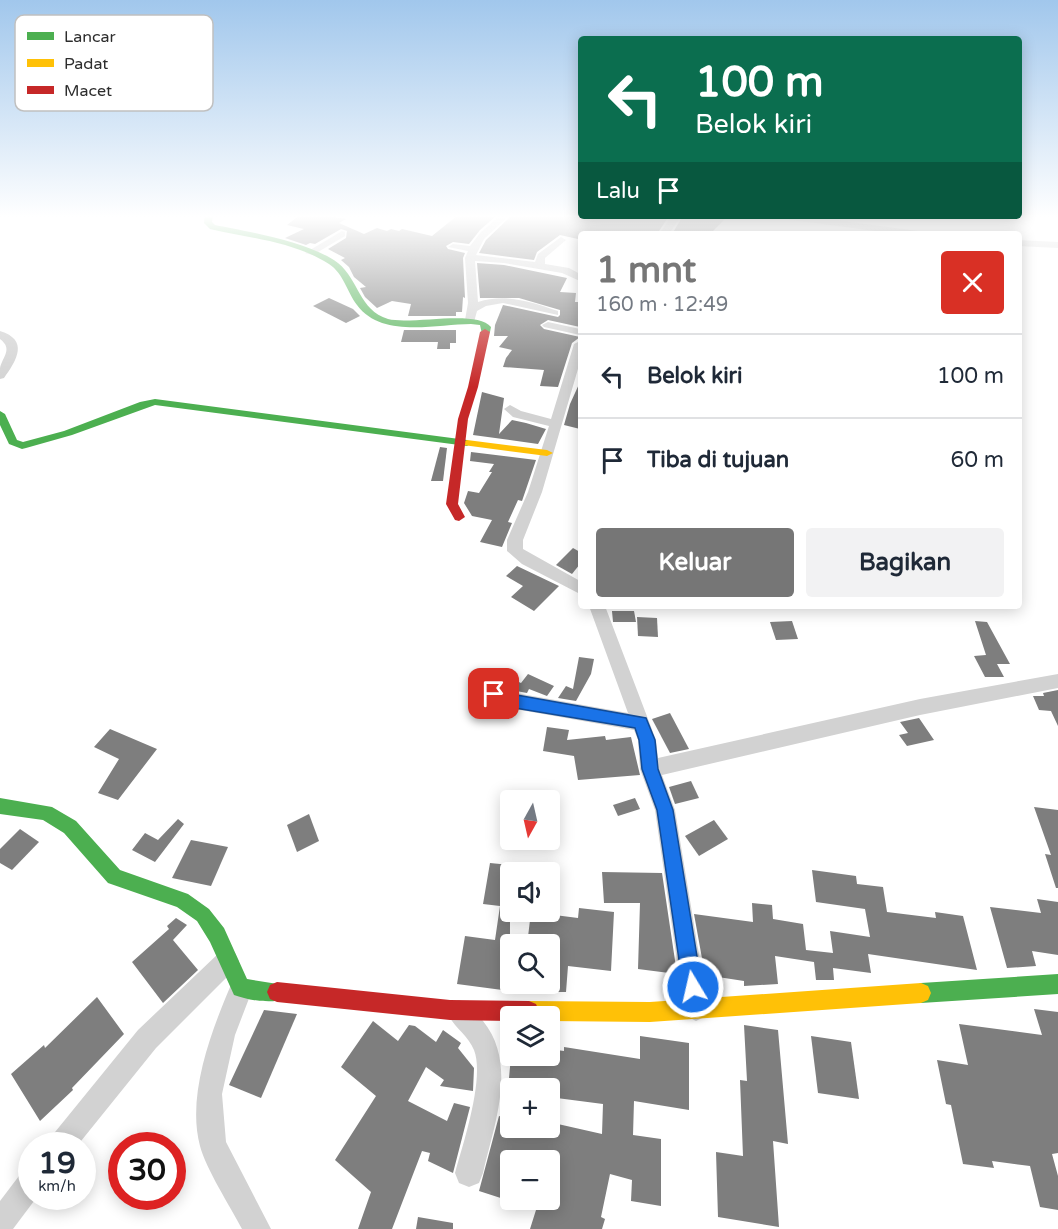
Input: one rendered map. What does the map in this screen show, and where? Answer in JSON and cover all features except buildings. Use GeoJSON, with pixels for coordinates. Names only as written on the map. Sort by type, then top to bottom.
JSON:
{"type":"FeatureCollection","features":[{"type":"Feature","properties":{"kind":"street"},"geometry":{"type":"LineString","coordinates":[[343,272],[357,300],[374,316],[402,323],[457,323],[487,301],[521,302],[554,312]]}},
{"type":"Feature","properties":{"kind":"street"},"geometry":{"type":"LineString","coordinates":[[471,272],[471,314]]}},
{"type":"Feature","properties":{"kind":"street"},"geometry":{"type":"LineString","coordinates":[[459,517],[452,504],[463,419],[474,387],[486,327],[471,314]]}},
{"type":"Feature","properties":{"kind":"street"},"geometry":{"type":"LineString","coordinates":[[548,325],[578,332]]}},
{"type":"Feature","properties":{"kind":"street"},"geometry":{"type":"LineString","coordinates":[[0,334],[10,341],[13,351],[9,364],[0,375]]}},
{"type":"Feature","properties":{"kind":"street"},"geometry":{"type":"LineString","coordinates":[[578,350],[535,492],[515,540],[515,551],[526,560],[578,587]]}},
{"type":"Feature","properties":{"kind":"street"},"geometry":{"type":"LineString","coordinates":[[0,414],[13,442],[22,446],[68,433],[135,407],[155,402],[547,453]]}},
{"type":"Feature","properties":{"kind":"street"},"geometry":{"type":"LineString","coordinates":[[510,409],[517,414],[555,424]]}},
{"type":"Feature","properties":{"kind":"street"},"geometry":{"type":"LineString","coordinates":[[598,609],[647,740],[650,769],[665,810],[696,1009]]}},
{"type":"Feature","properties":{"kind":"street"},"geometry":{"type":"LineString","coordinates":[[483,681],[494,694],[509,700],[641,723]]}},
{"type":"Feature","properties":{"kind":"street"},"geometry":{"type":"LineString","coordinates":[[650,769],[920,707],[1058,681]]}},
{"type":"Feature","properties":{"kind":"street"},"geometry":{"type":"LineString","coordinates":[[0,806],[46,813],[70,827],[114,877],[182,900],[203,915],[217,935],[241,988],[223,1035],[209,1094],[213,1145],[257,1229]]}},
{"type":"Feature","properties":{"kind":"street"},"geometry":{"type":"LineString","coordinates":[[71,1132],[147,1039],[227,961]]}},
{"type":"Feature","properties":{"kind":"street"},"geometry":{"type":"LineString","coordinates":[[241,988],[458,1010],[650,1012],[1058,984]]}},
{"type":"Feature","properties":{"kind":"street"},"geometry":{"type":"LineString","coordinates":[[458,1010],[479,1036],[487,1051],[490,1075],[469,1173]]}},
{"type":"Feature","properties":{"kind":"street"},"geometry":{"type":"LineString","coordinates":[[0,1223],[18,1200]]}},
{"type":"Feature","properties":{"kind":"traffic: fast"},"geometry":{"type":"LineString","coordinates":[[343,272],[363,307],[374,316],[386,321],[413,324],[471,321],[483,323],[486,327],[485,332]]}},
{"type":"Feature","properties":{"kind":"traffic: fast"},"geometry":{"type":"LineString","coordinates":[[0,414],[13,442],[22,446],[68,433],[144,404],[155,402],[467,443]]}},
{"type":"Feature","properties":{"kind":"traffic: fast"},"geometry":{"type":"LineString","coordinates":[[0,806],[46,813],[70,827],[114,877],[182,900],[203,915],[217,935],[241,988],[277,992]]}},
{"type":"Feature","properties":{"kind":"traffic: fast"},"geometry":{"type":"LineString","coordinates":[[921,993],[1058,984]]}},
{"type":"Feature","properties":{"kind":"traffic: slow"},"geometry":{"type":"LineString","coordinates":[[467,443],[547,453]]}},
{"type":"Feature","properties":{"kind":"traffic: slow"},"geometry":{"type":"LineString","coordinates":[[560,1011],[650,1012],[921,993]]}},
{"type":"Feature","properties":{"kind":"traffic: jam"},"geometry":{"type":"LineString","coordinates":[[459,517],[452,504],[463,419],[473,387],[485,332]]}},
{"type":"Feature","properties":{"kind":"traffic: jam"},"geometry":{"type":"LineString","coordinates":[[277,992],[450,1010],[500,1011]]}},
{"type":"Feature","properties":{"kind":"route"},"geometry":{"type":"LineString","coordinates":[[494,694],[509,700],[641,723],[647,740],[650,769],[665,810],[693,987]]}}]}
